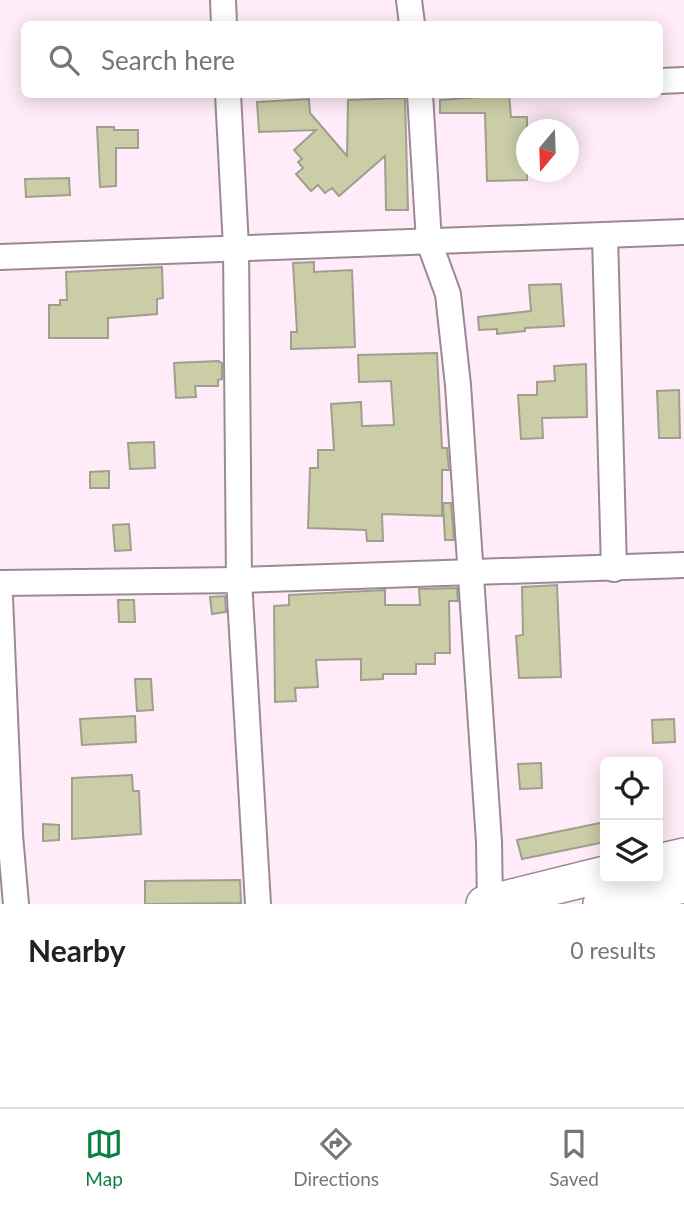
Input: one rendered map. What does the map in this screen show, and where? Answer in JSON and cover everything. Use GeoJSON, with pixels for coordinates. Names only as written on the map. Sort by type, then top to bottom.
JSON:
{"type":"FeatureCollection","features":[{"type":"Feature","properties":{"kind":"highway"},"geometry":{"type":"LineString","coordinates":[[663,861],[684,856]]}},
{"type":"Feature","properties":{"kind":"highway"},"geometry":{"type":"LineString","coordinates":[[488,903],[600,875]]}},
{"type":"Feature","properties":{"kind":"highway"},"geometry":{"type":"LineString","coordinates":[[600,904],[684,885]]}},
{"type":"Feature","properties":{"kind":"street"},"geometry":{"type":"LineString","coordinates":[[223,0],[224,21]]}},
{"type":"Feature","properties":{"kind":"street"},"geometry":{"type":"LineString","coordinates":[[409,0],[412,21]]}},
{"type":"Feature","properties":{"kind":"street"},"geometry":{"type":"LineString","coordinates":[[663,81],[684,80]]}},
{"type":"Feature","properties":{"kind":"street"},"geometry":{"type":"LineString","coordinates":[[228,98],[236,247],[239,580],[258,904]]}},
{"type":"Feature","properties":{"kind":"street"},"geometry":{"type":"LineString","coordinates":[[420,98],[429,242],[448,294],[450,311],[472,573],[489,842],[488,903]]}},
{"type":"Feature","properties":{"kind":"street"},"geometry":{"type":"LineString","coordinates":[[0,257],[684,232]]}},
{"type":"Feature","properties":{"kind":"street"},"geometry":{"type":"LineString","coordinates":[[605,236],[614,569]]}},
{"type":"Feature","properties":{"kind":"street"},"geometry":{"type":"LineString","coordinates":[[0,583],[239,580],[684,565]]}},
{"type":"Feature","properties":{"kind":"street"},"geometry":{"type":"LineString","coordinates":[[0,597],[10,835],[16,904]]}},
{"type":"Feature","properties":{"kind":"building"},"geometry":{"type":"Polygon","coordinates":[[[405,98],[408,210],[386,210],[385,156],[339,196],[332,188],[325,193],[318,185],[311,191],[296,174],[303,168],[298,162],[302,159],[294,150],[316,130],[259,132],[257,102],[309,99],[310,113],[347,156],[348,100],[405,98]]]}},
{"type":"Feature","properties":{"kind":"building"},"geometry":{"type":"Polygon","coordinates":[[[509,98],[511,117],[527,117],[516,119],[516,180],[487,181],[485,113],[440,113],[440,100],[509,98]]]}},
{"type":"Feature","properties":{"kind":"building"},"geometry":{"type":"Polygon","coordinates":[[[97,127],[138,130],[138,148],[116,148],[116,186],[100,187],[97,127]]]}},
{"type":"Feature","properties":{"kind":"building"},"geometry":{"type":"Polygon","coordinates":[[[69,178],[70,195],[26,197],[25,179],[69,178]]]}},
{"type":"Feature","properties":{"kind":"building"},"geometry":{"type":"Polygon","coordinates":[[[314,262],[314,272],[352,270],[355,347],[291,349],[291,332],[297,332],[293,263],[314,262]]]}},
{"type":"Feature","properties":{"kind":"building"},"geometry":{"type":"Polygon","coordinates":[[[162,267],[163,298],[157,299],[157,314],[108,318],[108,338],[49,338],[49,305],[60,305],[60,300],[67,300],[66,272],[162,267]]]}},
{"type":"Feature","properties":{"kind":"building"},"geometry":{"type":"Polygon","coordinates":[[[561,284],[564,326],[525,328],[525,331],[497,334],[497,329],[479,330],[478,317],[531,311],[529,285],[561,284]]]}},
{"type":"Feature","properties":{"kind":"building"},"geometry":{"type":"Polygon","coordinates":[[[437,353],[442,448],[447,448],[449,470],[442,470],[442,516],[382,514],[383,541],[367,541],[366,530],[308,528],[310,468],[318,468],[318,450],[334,450],[331,404],[361,402],[362,426],[394,425],[391,381],[359,382],[358,355],[437,353]]]}},
{"type":"Feature","properties":{"kind":"building"},"geometry":{"type":"Polygon","coordinates":[[[174,363],[222,363],[222,379],[218,380],[218,386],[195,386],[196,397],[176,398],[174,363]]]}},
{"type":"Feature","properties":{"kind":"building"},"geometry":{"type":"Polygon","coordinates":[[[586,364],[587,417],[542,418],[543,438],[521,439],[518,395],[537,395],[537,382],[555,381],[554,366],[586,364]]]}},
{"type":"Feature","properties":{"kind":"building"},"geometry":{"type":"Polygon","coordinates":[[[679,390],[680,438],[659,438],[657,391],[679,390]]]}},
{"type":"Feature","properties":{"kind":"building"},"geometry":{"type":"Polygon","coordinates":[[[154,442],[155,468],[130,469],[128,443],[154,442]]]}},
{"type":"Feature","properties":{"kind":"building"},"geometry":{"type":"Polygon","coordinates":[[[109,471],[109,488],[90,488],[90,472],[109,471]]]}},
{"type":"Feature","properties":{"kind":"building"},"geometry":{"type":"Polygon","coordinates":[[[443,503],[451,503],[454,540],[445,540],[443,503]]]}},
{"type":"Feature","properties":{"kind":"building"},"geometry":{"type":"Polygon","coordinates":[[[129,524],[131,550],[115,551],[113,525],[129,524]]]}},
{"type":"Feature","properties":{"kind":"building"},"geometry":{"type":"Polygon","coordinates":[[[557,585],[561,677],[519,678],[516,636],[523,635],[522,587],[557,585]]]}},
{"type":"Feature","properties":{"kind":"building"},"geometry":{"type":"Polygon","coordinates":[[[457,588],[458,601],[449,601],[450,653],[435,653],[435,664],[416,664],[416,674],[383,674],[383,679],[361,680],[361,659],[316,660],[318,687],[295,688],[296,701],[275,702],[274,606],[289,605],[289,595],[385,590],[385,605],[420,605],[419,589],[457,588]]]}},
{"type":"Feature","properties":{"kind":"building"},"geometry":{"type":"Polygon","coordinates":[[[225,596],[226,612],[212,614],[210,597],[225,596]]]}},
{"type":"Feature","properties":{"kind":"building"},"geometry":{"type":"Polygon","coordinates":[[[118,600],[134,600],[135,622],[119,622],[118,600]]]}},
{"type":"Feature","properties":{"kind":"building"},"geometry":{"type":"Polygon","coordinates":[[[135,679],[151,679],[153,710],[137,711],[135,679]]]}},
{"type":"Feature","properties":{"kind":"building"},"geometry":{"type":"Polygon","coordinates":[[[135,716],[136,742],[82,745],[80,719],[135,716]]]}},
{"type":"Feature","properties":{"kind":"building"},"geometry":{"type":"Polygon","coordinates":[[[674,719],[675,742],[653,743],[652,720],[674,719]]]}},
{"type":"Feature","properties":{"kind":"building"},"geometry":{"type":"Polygon","coordinates":[[[541,763],[542,788],[520,789],[518,764],[541,763]]]}},
{"type":"Feature","properties":{"kind":"building"},"geometry":{"type":"Polygon","coordinates":[[[132,775],[133,791],[139,791],[141,834],[72,839],[72,778],[132,775]]]}},
{"type":"Feature","properties":{"kind":"building"},"geometry":{"type":"Polygon","coordinates":[[[600,823],[600,843],[522,859],[517,840],[600,823]]]}},
{"type":"Feature","properties":{"kind":"building"},"geometry":{"type":"Polygon","coordinates":[[[43,824],[59,825],[59,840],[43,841],[43,824]]]}},
{"type":"Feature","properties":{"kind":"building"},"geometry":{"type":"Polygon","coordinates":[[[240,880],[241,903],[145,904],[145,881],[240,880]]]}}]}
